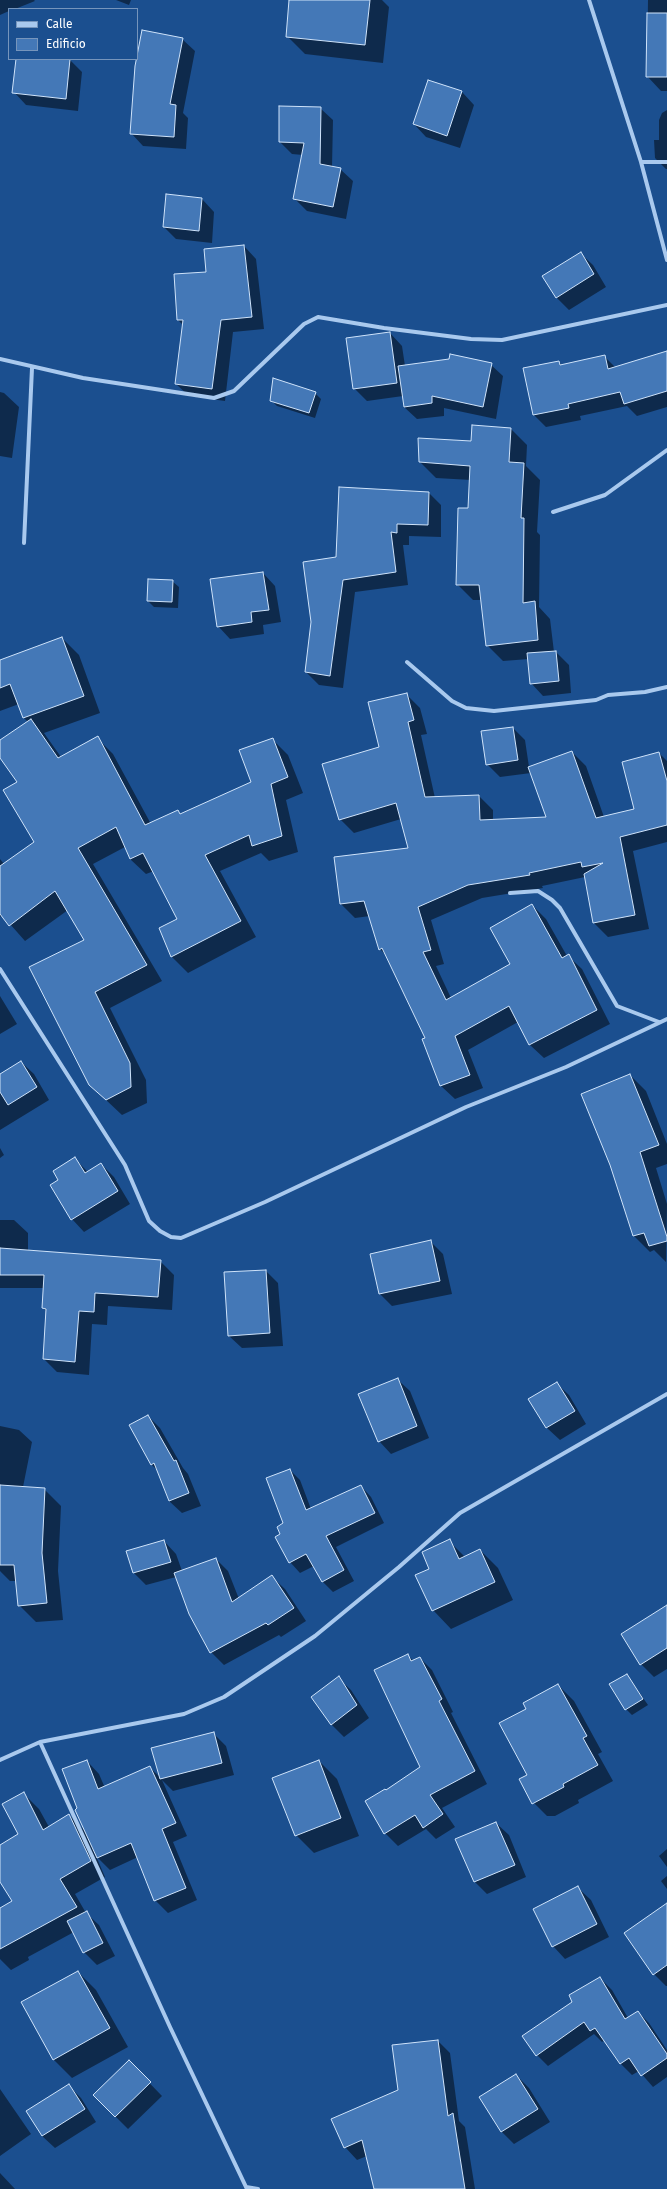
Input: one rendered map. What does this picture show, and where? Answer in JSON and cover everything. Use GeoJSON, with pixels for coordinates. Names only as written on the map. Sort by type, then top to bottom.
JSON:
{"type":"FeatureCollection","features":[{"type":"Feature","properties":{"kind":"street"},"geometry":{"type":"LineString","coordinates":[[589,0],[641,162],[667,260]]}},
{"type":"Feature","properties":{"kind":"street"},"geometry":{"type":"LineString","coordinates":[[641,162],[667,162]]}},
{"type":"Feature","properties":{"kind":"street"},"geometry":{"type":"LineString","coordinates":[[0,359],[32,368],[83,378],[214,398],[234,391],[304,324],[318,317],[392,329],[471,339],[502,340],[667,305]]}},
{"type":"Feature","properties":{"kind":"street"},"geometry":{"type":"LineString","coordinates":[[24,543],[32,368]]}},
{"type":"Feature","properties":{"kind":"street"},"geometry":{"type":"LineString","coordinates":[[553,512],[604,495],[667,450]]}},
{"type":"Feature","properties":{"kind":"street"},"geometry":{"type":"LineString","coordinates":[[407,662],[452,701],[466,708],[494,711],[596,700],[608,695],[644,692],[667,687]]}},
{"type":"Feature","properties":{"kind":"street"},"geometry":{"type":"LineString","coordinates":[[510,893],[538,891],[552,900],[560,908],[617,1006],[659,1022]]}},
{"type":"Feature","properties":{"kind":"street"},"geometry":{"type":"LineString","coordinates":[[0,970],[124,1165],[149,1220],[160,1231],[171,1237],[181,1238],[265,1202],[466,1107],[566,1067],[667,1018]]}},
{"type":"Feature","properties":{"kind":"street"},"geometry":{"type":"LineString","coordinates":[[0,1760],[40,1742],[184,1714],[224,1698],[315,1636],[399,1568],[460,1513],[667,1394]]}},
{"type":"Feature","properties":{"kind":"street"},"geometry":{"type":"LineString","coordinates":[[40,1742],[170,2027],[246,2188],[258,2189]]}},
{"type":"Feature","properties":{"kind":"building"},"geometry":{"type":"Polygon","coordinates":[[[289,0],[370,0],[365,45],[286,37],[289,0]]]}},
{"type":"Feature","properties":{"kind":"building"},"geometry":{"type":"Polygon","coordinates":[[[647,13],[667,13],[667,77],[646,77],[647,13]]]}},
{"type":"Feature","properties":{"kind":"building"},"geometry":{"type":"Polygon","coordinates":[[[142,30],[183,38],[170,104],[176,105],[174,137],[130,134],[135,66],[136,60],[138,60],[138,51],[142,30]]]}},
{"type":"Feature","properties":{"kind":"building"},"geometry":{"type":"Polygon","coordinates":[[[16,60],[70,60],[66,99],[12,93],[16,60]]]}},
{"type":"Feature","properties":{"kind":"building"},"geometry":{"type":"Polygon","coordinates":[[[428,80],[462,91],[447,136],[413,124],[428,80]]]}},
{"type":"Feature","properties":{"kind":"building"},"geometry":{"type":"Polygon","coordinates":[[[279,106],[321,107],[320,164],[341,168],[333,207],[293,199],[304,143],[279,142],[279,106]]]}},
{"type":"Feature","properties":{"kind":"building"},"geometry":{"type":"Polygon","coordinates":[[[166,194],[202,198],[199,231],[163,227],[166,194]]]}},
{"type":"Feature","properties":{"kind":"building"},"geometry":{"type":"Polygon","coordinates":[[[244,245],[252,317],[221,320],[212,389],[175,384],[183,320],[177,320],[174,274],[206,272],[204,249],[244,245]]]}},
{"type":"Feature","properties":{"kind":"building"},"geometry":{"type":"Polygon","coordinates":[[[581,252],[594,274],[556,298],[542,276],[581,252]]]}},
{"type":"Feature","properties":{"kind":"building"},"geometry":{"type":"Polygon","coordinates":[[[390,332],[397,383],[353,389],[346,338],[390,332]]]}},
{"type":"Feature","properties":{"kind":"building"},"geometry":{"type":"Polygon","coordinates":[[[667,351],[667,391],[624,404],[620,392],[568,404],[569,408],[533,415],[523,368],[559,361],[560,365],[605,355],[608,369],[667,351]]]}},
{"type":"Feature","properties":{"kind":"building"},"geometry":{"type":"Polygon","coordinates":[[[450,354],[492,363],[483,407],[432,396],[432,403],[404,407],[398,366],[449,359],[450,354]]]}},
{"type":"Feature","properties":{"kind":"building"},"geometry":{"type":"Polygon","coordinates":[[[273,378],[316,392],[309,413],[270,401],[273,378]]]}},
{"type":"Feature","properties":{"kind":"building"},"geometry":{"type":"Polygon","coordinates":[[[472,425],[511,428],[509,462],[524,463],[521,518],[524,518],[523,603],[535,601],[538,640],[486,646],[479,585],[456,585],[458,508],[468,508],[470,466],[419,462],[418,438],[471,441],[472,425]]]}},
{"type":"Feature","properties":{"kind":"building"},"geometry":{"type":"Polygon","coordinates":[[[339,487],[429,492],[428,525],[397,524],[397,533],[391,532],[396,572],[343,580],[330,676],[305,672],[311,622],[303,562],[336,557],[339,487]]]}},
{"type":"Feature","properties":{"kind":"building"},"geometry":{"type":"Polygon","coordinates":[[[263,572],[269,610],[251,612],[252,622],[217,627],[210,579],[263,572]]]}},
{"type":"Feature","properties":{"kind":"building"},"geometry":{"type":"Polygon","coordinates":[[[148,579],[173,580],[172,602],[147,601],[148,579]]]}},
{"type":"Feature","properties":{"kind":"building"},"geometry":{"type":"Polygon","coordinates":[[[62,637],[84,696],[23,718],[10,684],[0,688],[0,660],[62,637]]]}},
{"type":"Feature","properties":{"kind":"building"},"geometry":{"type":"Polygon","coordinates":[[[556,651],[559,681],[530,684],[527,653],[556,651]]]}},
{"type":"Feature","properties":{"kind":"building"},"geometry":{"type":"Polygon","coordinates":[[[407,693],[414,720],[408,722],[425,797],[479,795],[480,820],[546,817],[528,767],[572,751],[596,818],[634,809],[622,762],[659,752],[667,781],[667,825],[620,837],[635,915],[593,923],[584,874],[603,863],[582,867],[581,862],[529,873],[530,875],[468,885],[418,907],[431,950],[423,952],[446,1000],[510,964],[490,928],[532,904],[562,958],[569,954],[597,1010],[529,1045],[509,1006],[455,1036],[470,1075],[440,1086],[422,1039],[425,1038],[382,948],[379,950],[364,901],[340,904],[334,857],[408,848],[396,803],[339,820],[322,764],[379,747],[368,702],[407,693]]]}},
{"type":"Feature","properties":{"kind":"building"},"geometry":{"type":"Polygon","coordinates":[[[31,719],[58,758],[98,736],[145,825],[178,810],[180,814],[251,782],[239,750],[273,738],[288,777],[271,784],[282,836],[252,846],[249,835],[205,855],[241,921],[171,957],[159,928],[177,919],[143,853],[130,859],[116,827],[78,848],[147,965],[95,992],[130,1063],[131,1087],[106,1100],[89,1085],[29,967],[84,940],[55,891],[9,926],[0,914],[0,866],[34,842],[3,790],[17,782],[0,758],[0,740],[31,719]]]}},
{"type":"Feature","properties":{"kind":"building"},"geometry":{"type":"Polygon","coordinates":[[[513,727],[518,760],[486,765],[481,731],[513,727]]]}},
{"type":"Feature","properties":{"kind":"building"},"geometry":{"type":"Polygon","coordinates":[[[21,1061],[37,1087],[8,1105],[0,1092],[0,1074],[21,1061]]]}},
{"type":"Feature","properties":{"kind":"building"},"geometry":{"type":"Polygon","coordinates":[[[630,1074],[659,1145],[640,1152],[667,1237],[667,1241],[649,1246],[644,1233],[633,1236],[610,1165],[581,1094],[630,1074]]]}},
{"type":"Feature","properties":{"kind":"building"},"geometry":{"type":"Polygon","coordinates":[[[75,1157],[85,1173],[101,1163],[118,1191],[71,1220],[50,1185],[58,1180],[53,1171],[75,1157]]]}},
{"type":"Feature","properties":{"kind":"building"},"geometry":{"type":"Polygon","coordinates":[[[431,1240],[440,1281],[379,1294],[370,1254],[431,1240]]]}},
{"type":"Feature","properties":{"kind":"building"},"geometry":{"type":"Polygon","coordinates":[[[0,1248],[161,1260],[158,1297],[95,1293],[94,1312],[79,1311],[75,1362],[43,1359],[46,1309],[42,1308],[44,1275],[0,1275],[0,1248]]]}},
{"type":"Feature","properties":{"kind":"building"},"geometry":{"type":"Polygon","coordinates":[[[266,1270],[270,1333],[228,1336],[224,1272],[266,1270]]]}},
{"type":"Feature","properties":{"kind":"building"},"geometry":{"type":"Polygon","coordinates":[[[398,1378],[417,1426],[378,1442],[358,1394],[398,1378]]]}},
{"type":"Feature","properties":{"kind":"building"},"geometry":{"type":"Polygon","coordinates":[[[557,1382],[575,1411],[546,1428],[528,1399],[557,1382]]]}},
{"type":"Feature","properties":{"kind":"building"},"geometry":{"type":"Polygon","coordinates":[[[148,1415],[174,1461],[176,1460],[189,1493],[169,1501],[154,1463],[151,1465],[129,1425],[148,1415]]]}},
{"type":"Feature","properties":{"kind":"building"},"geometry":{"type":"Polygon","coordinates":[[[290,1469],[306,1510],[361,1485],[375,1513],[326,1536],[344,1570],[322,1582],[306,1554],[289,1563],[275,1537],[280,1534],[277,1527],[283,1523],[266,1478],[290,1469]]]}},
{"type":"Feature","properties":{"kind":"building"},"geometry":{"type":"Polygon","coordinates":[[[0,1485],[45,1488],[42,1553],[47,1603],[18,1606],[14,1565],[0,1565],[0,1485]]]}},
{"type":"Feature","properties":{"kind":"building"},"geometry":{"type":"Polygon","coordinates":[[[450,1539],[459,1559],[480,1549],[495,1582],[432,1611],[415,1575],[429,1569],[422,1552],[450,1539]]]}},
{"type":"Feature","properties":{"kind":"building"},"geometry":{"type":"Polygon","coordinates":[[[164,1540],[171,1562],[133,1573],[126,1551],[164,1540]]]}},
{"type":"Feature","properties":{"kind":"building"},"geometry":{"type":"Polygon","coordinates":[[[216,1558],[232,1602],[272,1575],[294,1608],[268,1625],[266,1623],[210,1653],[189,1614],[174,1573],[216,1558]]]}},
{"type":"Feature","properties":{"kind":"building"},"geometry":{"type":"Polygon","coordinates":[[[667,1605],[667,1648],[640,1665],[621,1634],[667,1605]]]}},
{"type":"Feature","properties":{"kind":"building"},"geometry":{"type":"Polygon","coordinates":[[[408,1654],[411,1661],[420,1657],[442,1699],[439,1701],[475,1771],[430,1795],[443,1814],[423,1828],[415,1815],[384,1834],[365,1801],[385,1789],[386,1790],[420,1767],[374,1670],[408,1654]]]}},
{"type":"Feature","properties":{"kind":"building"},"geometry":{"type":"Polygon","coordinates":[[[627,1674],[643,1699],[625,1710],[609,1684],[627,1674]]]}},
{"type":"Feature","properties":{"kind":"building"},"geometry":{"type":"Polygon","coordinates":[[[339,1676],[357,1705],[331,1725],[311,1697],[339,1676]]]}},
{"type":"Feature","properties":{"kind":"building"},"geometry":{"type":"Polygon","coordinates":[[[558,1684],[587,1736],[583,1738],[598,1765],[563,1784],[564,1787],[532,1804],[519,1779],[527,1775],[499,1723],[526,1709],[523,1703],[558,1684]]]}},
{"type":"Feature","properties":{"kind":"building"},"geometry":{"type":"Polygon","coordinates":[[[214,1732],[222,1763],[160,1779],[151,1748],[214,1732]]]}},
{"type":"Feature","properties":{"kind":"building"},"geometry":{"type":"Polygon","coordinates":[[[87,1760],[98,1789],[150,1766],[176,1823],[162,1829],[186,1888],[154,1901],[131,1843],[97,1858],[75,1810],[77,1808],[62,1769],[87,1760]]]}},
{"type":"Feature","properties":{"kind":"building"},"geometry":{"type":"Polygon","coordinates":[[[319,1760],[341,1818],[295,1836],[272,1778],[319,1760]]]}},
{"type":"Feature","properties":{"kind":"building"},"geometry":{"type":"Polygon","coordinates":[[[24,1792],[43,1830],[69,1814],[91,1861],[60,1879],[77,1907],[0,1949],[0,1908],[12,1901],[0,1882],[0,1845],[18,1834],[2,1804],[24,1792]]]}},
{"type":"Feature","properties":{"kind":"building"},"geometry":{"type":"Polygon","coordinates":[[[496,1822],[515,1865],[474,1882],[455,1839],[496,1822]]]}},
{"type":"Feature","properties":{"kind":"building"},"geometry":{"type":"Polygon","coordinates":[[[578,1886],[597,1924],[552,1947],[533,1909],[578,1886]]]}},
{"type":"Feature","properties":{"kind":"building"},"geometry":{"type":"Polygon","coordinates":[[[667,1903],[667,1965],[653,1975],[624,1933],[667,1903]]]}},
{"type":"Feature","properties":{"kind":"building"},"geometry":{"type":"Polygon","coordinates":[[[87,1911],[103,1943],[83,1953],[67,1921],[87,1911]]]}},
{"type":"Feature","properties":{"kind":"building"},"geometry":{"type":"Polygon","coordinates":[[[78,1971],[110,2028],[53,2060],[21,2002],[78,1971]]]}},
{"type":"Feature","properties":{"kind":"building"},"geometry":{"type":"Polygon","coordinates":[[[600,1977],[625,2019],[638,2011],[667,2054],[667,2058],[641,2076],[629,2058],[620,2064],[595,2028],[590,2031],[584,2022],[536,2056],[522,2036],[572,2002],[569,1995],[600,1977]]]}},
{"type":"Feature","properties":{"kind":"building"},"geometry":{"type":"Polygon","coordinates":[[[438,2040],[448,2116],[453,2113],[465,2189],[374,2189],[362,2140],[344,2148],[331,2119],[398,2090],[392,2045],[438,2040]]]}},
{"type":"Feature","properties":{"kind":"building"},"geometry":{"type":"Polygon","coordinates":[[[129,2060],[151,2082],[115,2117],[93,2095],[129,2060]]]}},
{"type":"Feature","properties":{"kind":"building"},"geometry":{"type":"Polygon","coordinates":[[[516,2074],[538,2109],[501,2132],[479,2097],[516,2074]]]}},
{"type":"Feature","properties":{"kind":"building"},"geometry":{"type":"Polygon","coordinates":[[[69,2084],[85,2109],[42,2136],[26,2111],[69,2084]]]}}]}
